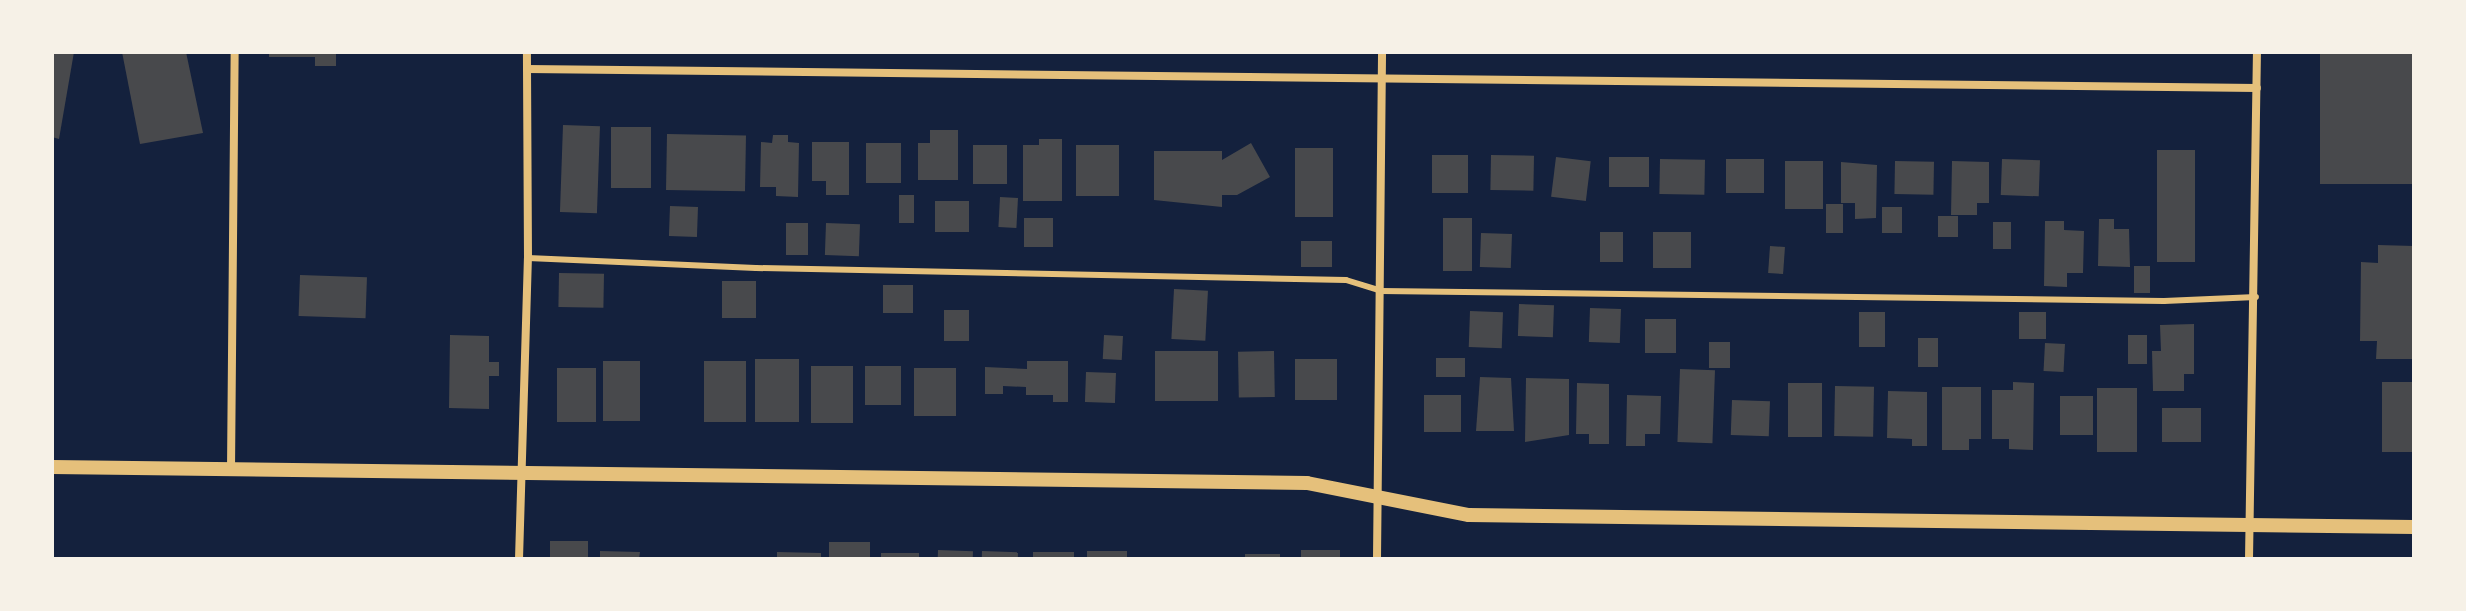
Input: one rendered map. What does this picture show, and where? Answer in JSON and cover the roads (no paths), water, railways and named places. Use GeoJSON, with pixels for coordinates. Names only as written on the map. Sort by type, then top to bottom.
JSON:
{"type":"FeatureCollection","features":[{"type":"Feature","properties":{"kind":"street"},"geometry":{"type":"LineString","coordinates":[[231,470],[235,52]]}},
{"type":"Feature","properties":{"kind":"street"},"geometry":{"type":"LineString","coordinates":[[519,559],[528,258],[527,52]]}},
{"type":"Feature","properties":{"kind":"street"},"geometry":{"type":"LineString","coordinates":[[1377,559],[1382,52]]}},
{"type":"Feature","properties":{"kind":"street"},"geometry":{"type":"LineString","coordinates":[[2249,559],[2256,297],[2257,52]]}},
{"type":"Feature","properties":{"kind":"street"},"geometry":{"type":"LineString","coordinates":[[527,69],[2257,88]]}},
{"type":"Feature","properties":{"kind":"street"},"geometry":{"type":"LineString","coordinates":[[52,467],[1307,483],[1379,494],[1431,511],[1469,515],[2414,527]]}},
{"type":"Feature","properties":{"kind":"lane"},"geometry":{"type":"LineString","coordinates":[[528,258],[756,268],[1346,280],[1381,291],[2149,301],[2256,297]]}}]}
